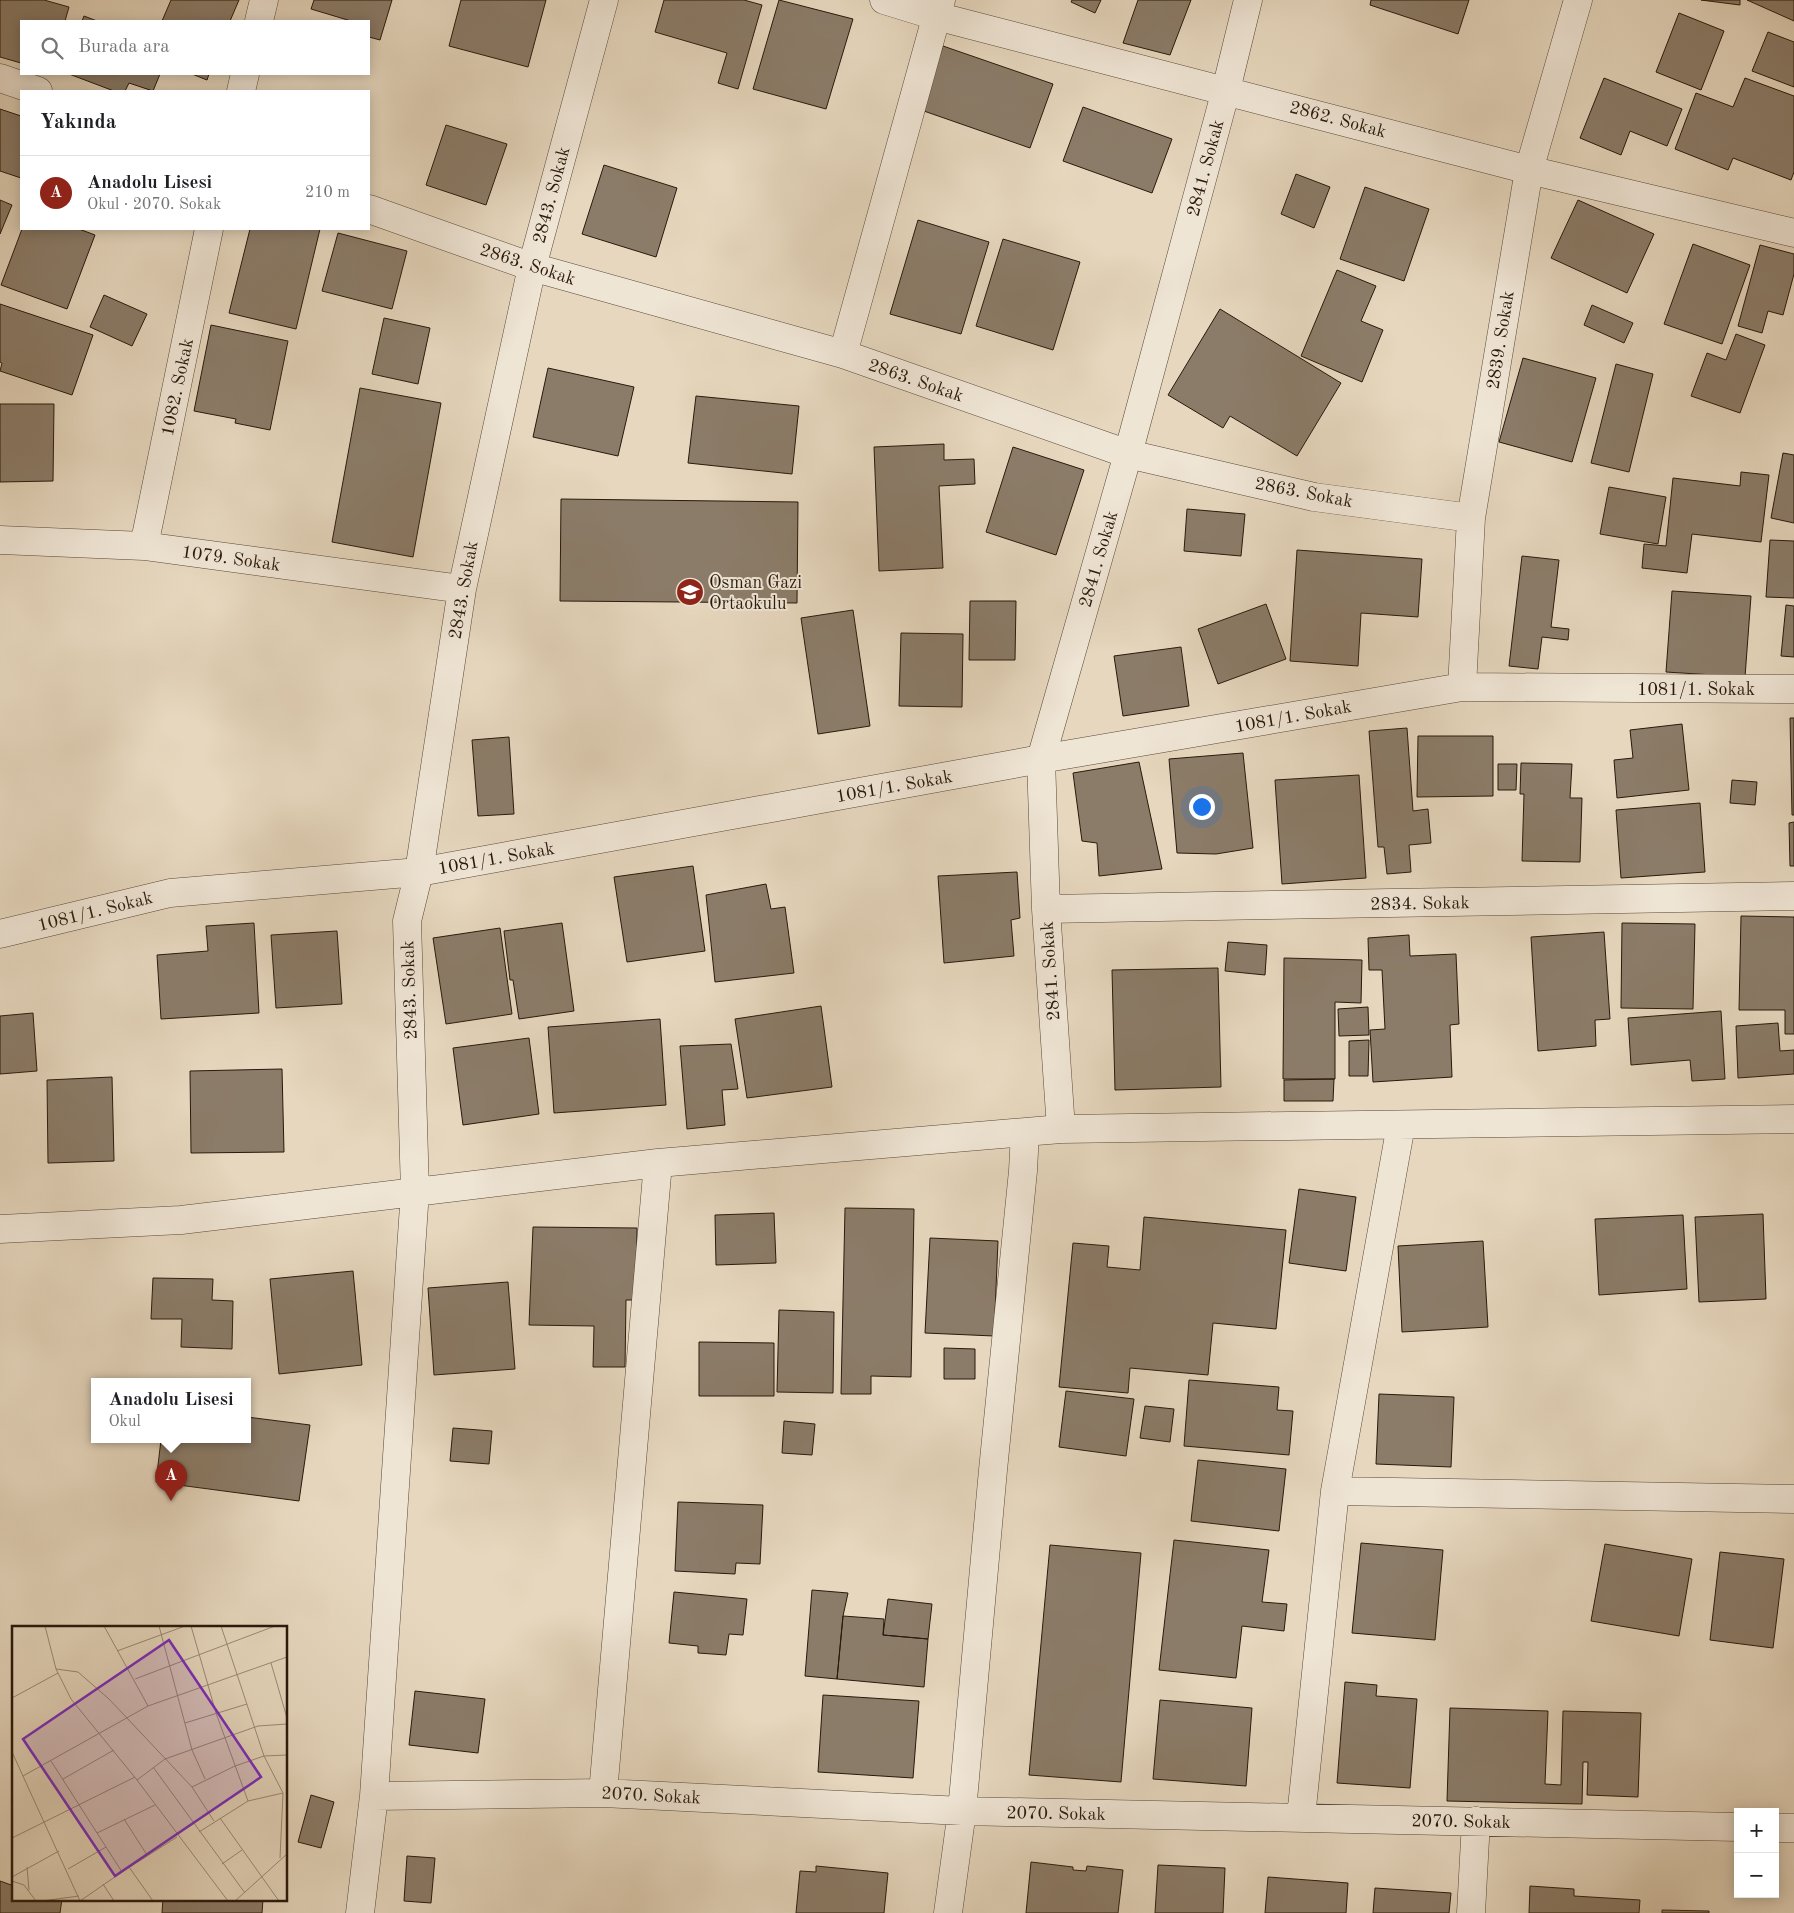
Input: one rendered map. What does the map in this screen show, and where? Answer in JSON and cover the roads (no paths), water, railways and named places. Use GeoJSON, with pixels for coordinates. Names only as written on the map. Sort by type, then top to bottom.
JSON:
{"type":"FeatureCollection","features":[{"type":"Feature","properties":{"kind":"street"},"geometry":{"type":"LineString","coordinates":[[258,20],[264,0]]}},
{"type":"Feature","properties":{"kind":"street","name":"2843. Sokak"},"geometry":{"type":"LineString","coordinates":[[360,1913],[374,1796],[414,1191],[407,922],[419,872],[462,589],[532,267],[604,0]]}},
{"type":"Feature","properties":{"kind":"street","name":"2862. Sokak"},"geometry":{"type":"LineString","coordinates":[[884,0],[939,8],[1226,90],[1529,170],[1794,233]]}},
{"type":"Feature","properties":{"kind":"street","name":"2841. Sokak"},"geometry":{"type":"LineString","coordinates":[[1061,1129],[1046,909],[1041,759],[1128,454],[1226,90],[1248,0]]}},
{"type":"Feature","properties":{"kind":"street","name":"2839. Sokak"},"geometry":{"type":"LineString","coordinates":[[1462,687],[1471,518],[1529,170],[1578,0]]}},
{"type":"Feature","properties":{"kind":"street"},"geometry":{"type":"LineString","coordinates":[[843,354],[939,8]]}},
{"type":"Feature","properties":{"kind":"street"},"geometry":{"type":"LineString","coordinates":[[241,90],[245,75]]}},
{"type":"Feature","properties":{"kind":"street"},"geometry":{"type":"LineString","coordinates":[[0,78],[35,90]]}},
{"type":"Feature","properties":{"kind":"street","name":"2863. Sokak"},"geometry":{"type":"LineString","coordinates":[[370,209],[532,267],[843,354],[1128,454],[1314,497],[1471,518]]}},
{"type":"Feature","properties":{"kind":"street","name":"1082. Sokak"},"geometry":{"type":"LineString","coordinates":[[144,546],[209,230]]}},
{"type":"Feature","properties":{"kind":"street","name":"1079. Sokak"},"geometry":{"type":"LineString","coordinates":[[0,540],[144,546],[462,589]]}},
{"type":"Feature","properties":{"kind":"street","name":"1081/1. Sokak"},"geometry":{"type":"LineString","coordinates":[[0,934],[170,893],[419,872],[1041,759],[1462,687],[1794,689]]}},
{"type":"Feature","properties":{"kind":"street","name":"2834. Sokak"},"geometry":{"type":"LineString","coordinates":[[1046,909],[1794,896]]}},
{"type":"Feature","properties":{"kind":"street"},"geometry":{"type":"LineString","coordinates":[[0,1229],[181,1220],[658,1162],[1061,1129],[1794,1120]]}},
{"type":"Feature","properties":{"kind":"street"},"geometry":{"type":"LineString","coordinates":[[1301,1817],[1335,1491],[1400,1125]]}},
{"type":"Feature","properties":{"kind":"street"},"geometry":{"type":"LineString","coordinates":[[948,1913],[962,1811],[993,1470],[1024,1171],[1025,1132]]}},
{"type":"Feature","properties":{"kind":"street"},"geometry":{"type":"LineString","coordinates":[[602,1793],[658,1162]]}},
{"type":"Feature","properties":{"kind":"street"},"geometry":{"type":"LineString","coordinates":[[1335,1491],[1794,1499]]}},
{"type":"Feature","properties":{"kind":"street","name":"2070. Sokak"},"geometry":{"type":"LineString","coordinates":[[374,1796],[602,1793],[962,1811],[1734,1827]]}},
{"type":"Feature","properties":{"kind":"street"},"geometry":{"type":"LineString","coordinates":[[1471,1913],[1476,1821]]}},
{"type":"Feature","properties":{"kind":"street"},"geometry":{"type":"LineString","coordinates":[[1779,1828],[1794,1828]]}},
{"type":"Feature","properties":{"kind":"place","name":"Osman Gazi Ortaokulu"},"geometry":{"type":"Point","coordinates":[690,592]}},
{"type":"Feature","properties":{"kind":"place","name":"Anadolu Lisesi"},"geometry":{"type":"Point","coordinates":[171,1501]}}]}
